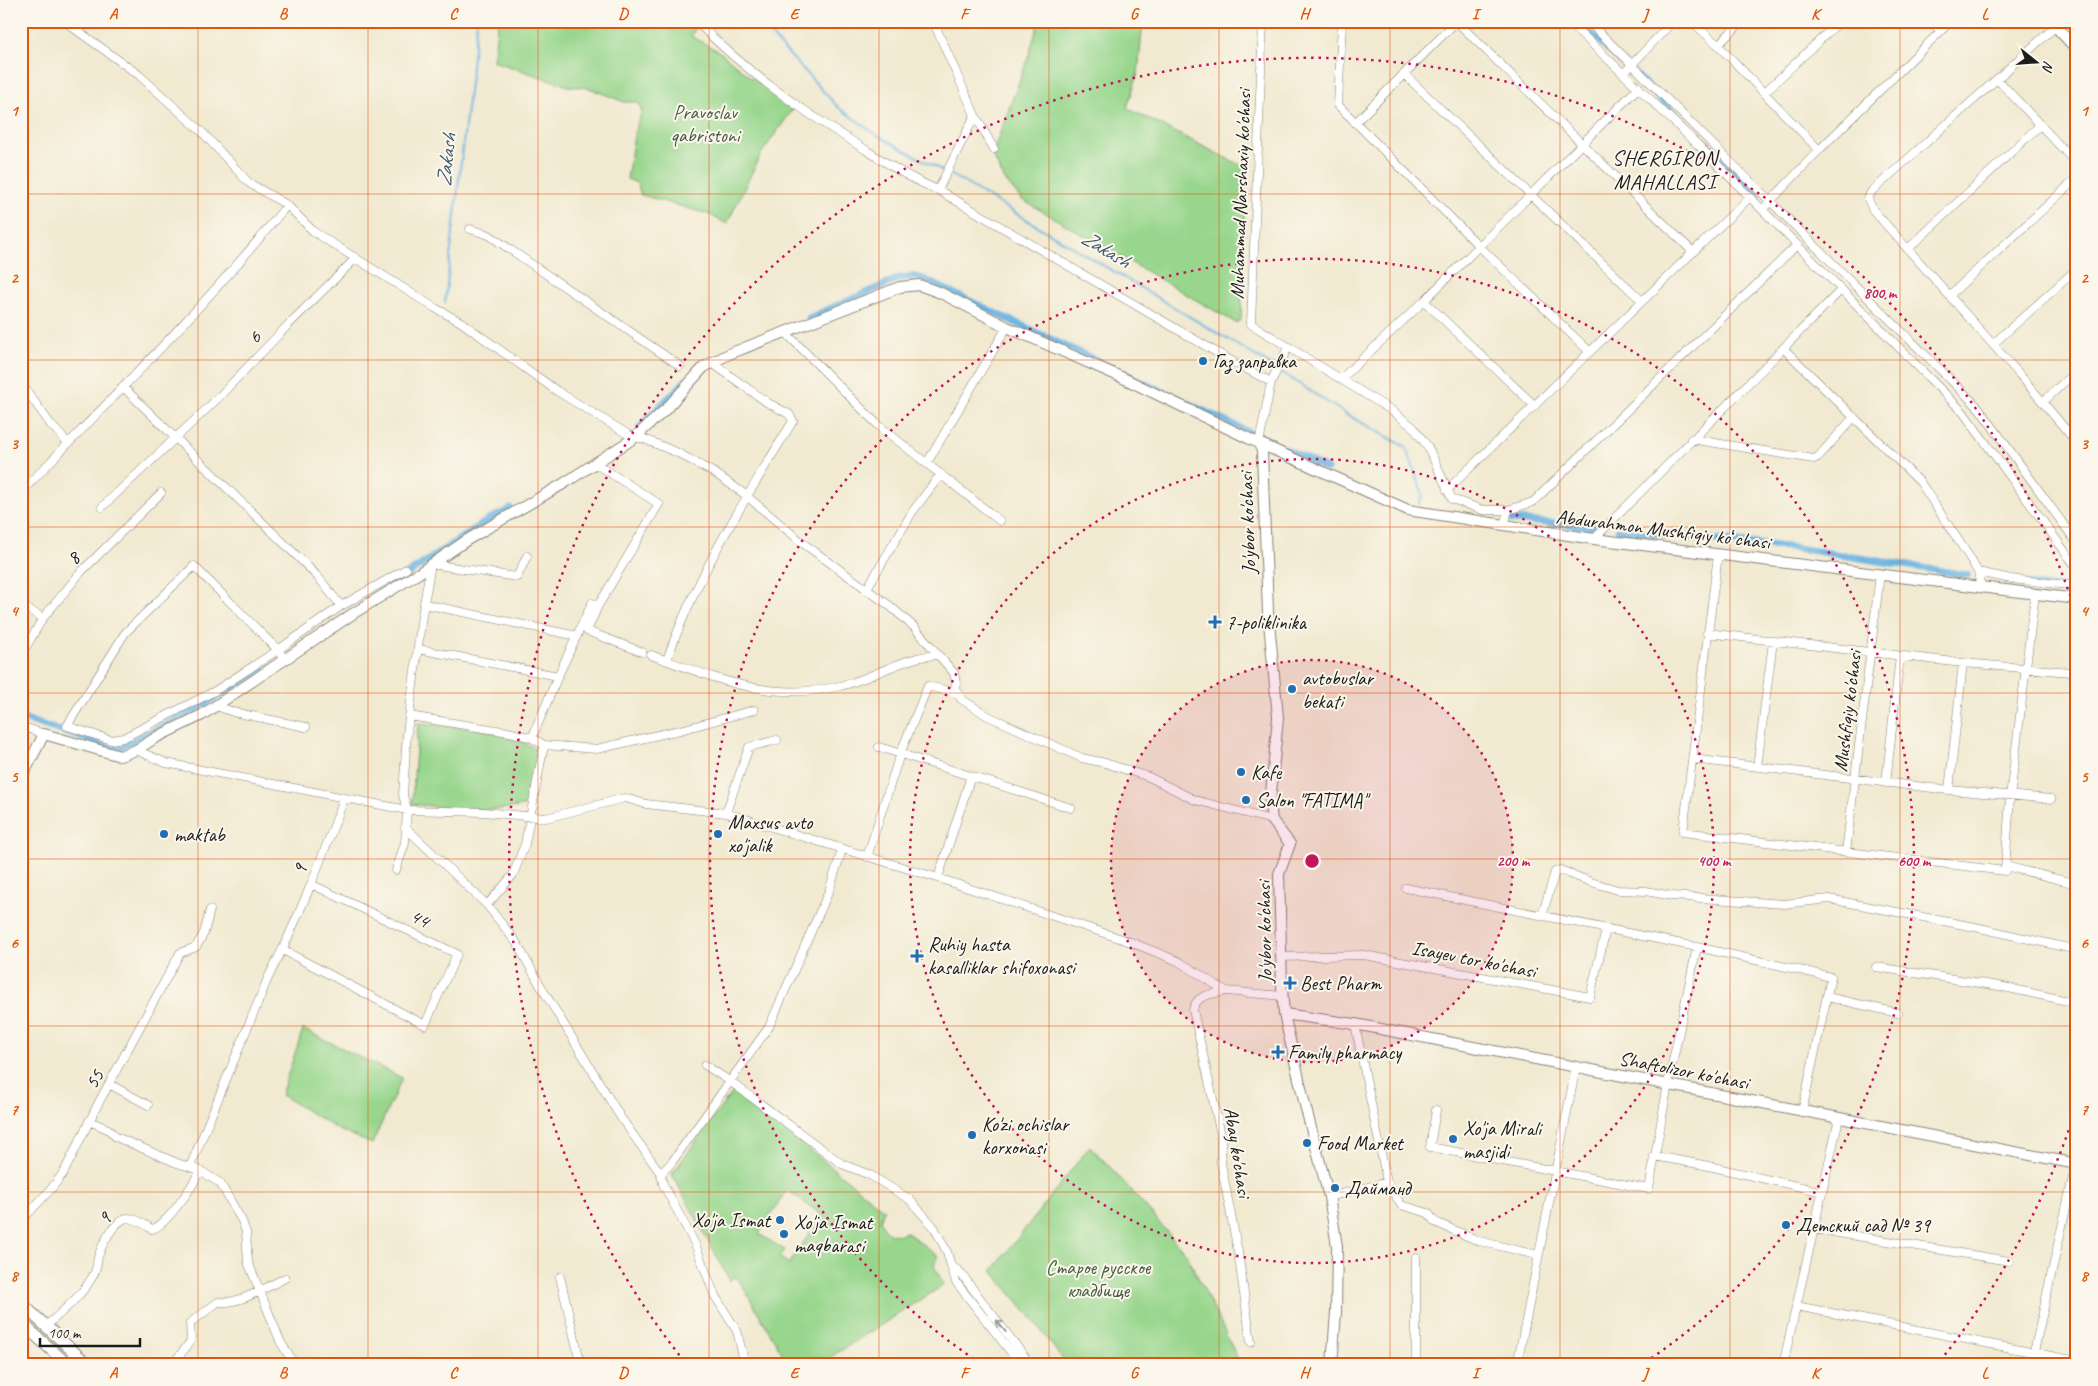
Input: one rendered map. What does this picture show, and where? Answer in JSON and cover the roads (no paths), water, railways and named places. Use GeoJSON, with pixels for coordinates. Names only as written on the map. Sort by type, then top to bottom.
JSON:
{"type":"FeatureCollection","features":[{"type":"Feature","properties":{"kind":"main road"},"geometry":{"type":"LineString","coordinates":[[2053,24],[2077,49]]}},
{"type":"Feature","properties":{"kind":"main road"},"geometry":{"type":"LineString","coordinates":[[21,1303],[88,1365]]}},
{"type":"Feature","properties":{"kind":"main road"},"geometry":{"type":"LineString","coordinates":[[21,1322],[68,1365]]}},
{"type":"Feature","properties":{"kind":"street"},"geometry":{"type":"LineString","coordinates":[[64,21],[138,75],[202,132],[249,183],[287,205],[314,232],[461,322],[557,391],[633,437],[642,438],[678,453],[716,474],[747,496],[804,544],[890,606],[914,627],[954,672],[956,692],[961,699],[988,716],[1082,758],[1105,763],[1150,778],[1195,800],[1272,820]]}},
{"type":"Feature","properties":{"kind":"street"},"geometry":{"type":"LineString","coordinates":[[933,21],[975,115],[994,149]]}},
{"type":"Feature","properties":{"kind":"street","name":"Muhammad Narshaxiy ko'chasi"},"geometry":{"type":"LineString","coordinates":[[1263,21],[1250,324],[1286,350]]}},
{"type":"Feature","properties":{"kind":"street"},"geometry":{"type":"LineString","coordinates":[[1342,21],[1338,104],[1478,246],[1590,352]]}},
{"type":"Feature","properties":{"kind":"street"},"geometry":{"type":"LineString","coordinates":[[1355,123],[1457,21],[1693,252]]}},
{"type":"Feature","properties":{"kind":"street"},"geometry":{"type":"LineString","coordinates":[[1568,21],[1639,87],[1763,209],[1963,412],[2077,568]]}},
{"type":"Feature","properties":{"kind":"street"},"geometry":{"type":"LineString","coordinates":[[1588,21],[1771,200],[1979,408],[2077,543]]}},
{"type":"Feature","properties":{"kind":"street"},"geometry":{"type":"LineString","coordinates":[[1624,73],[1673,21]]}},
{"type":"Feature","properties":{"kind":"street"},"geometry":{"type":"LineString","coordinates":[[1691,21],[1718,46],[1819,150]]}},
{"type":"Feature","properties":{"kind":"street"},"geometry":{"type":"LineString","coordinates":[[1718,46],[1742,21]]}},
{"type":"Feature","properties":{"kind":"street"},"geometry":{"type":"LineString","coordinates":[[1764,93],[1840,21]]}},
{"type":"Feature","properties":{"kind":"street"},"geometry":{"type":"LineString","coordinates":[[1931,21],[1940,31]]}},
{"type":"Feature","properties":{"kind":"street"},"geometry":{"type":"LineString","coordinates":[[1763,209],[1819,150],[1951,21]]}},
{"type":"Feature","properties":{"kind":"street"},"geometry":{"type":"LineString","coordinates":[[2053,24],[1997,79],[1871,192],[1868,199],[1869,205],[1993,344],[2077,443]]}},
{"type":"Feature","properties":{"kind":"street"},"geometry":{"type":"LineString","coordinates":[[700,25],[730,56],[775,91],[905,175],[938,190],[1202,344],[1271,382]]}},
{"type":"Feature","properties":{"kind":"street"},"geometry":{"type":"LineString","coordinates":[[1404,74],[1642,301]]}},
{"type":"Feature","properties":{"kind":"street"},"geometry":{"type":"LineString","coordinates":[[1997,79],[2077,164]]}},
{"type":"Feature","properties":{"kind":"street"},"geometry":{"type":"LineString","coordinates":[[1341,379],[1424,301],[1639,87]]}},
{"type":"Feature","properties":{"kind":"street"},"geometry":{"type":"LineString","coordinates":[[938,190],[975,115]]}},
{"type":"Feature","properties":{"kind":"street"},"geometry":{"type":"LineString","coordinates":[[1908,248],[2040,125]]}},
{"type":"Feature","properties":{"kind":"street"},"geometry":{"type":"LineString","coordinates":[[1950,295],[2077,178]]}},
{"type":"Feature","properties":{"kind":"street"},"geometry":{"type":"LineString","coordinates":[[1447,490],[1750,197]]}},
{"type":"Feature","properties":{"kind":"street"},"geometry":{"type":"LineString","coordinates":[[21,492],[170,339],[253,247],[287,205]]}},
{"type":"Feature","properties":{"kind":"street"},"geometry":{"type":"LineString","coordinates":[[470,229],[489,235],[680,366]]}},
{"type":"Feature","properties":{"kind":"street"},"geometry":{"type":"LineString","coordinates":[[1259,441],[1271,382],[1274,372],[1286,350],[1341,379],[1391,410],[1413,427],[1428,447],[1452,499],[1483,510],[1508,510],[1533,502],[1798,245]]}},
{"type":"Feature","properties":{"kind":"street","name":"6"},"geometry":{"type":"LineString","coordinates":[[102,507],[175,439],[356,258]]}},
{"type":"Feature","properties":{"kind":"street"},"geometry":{"type":"LineString","coordinates":[[1993,344],[2077,269]]}},
{"type":"Feature","properties":{"kind":"street","name":"Abdurahmon Mushfiqiy koʻchasi"},"geometry":{"type":"LineString","coordinates":[[44,734],[58,736],[120,756],[136,750],[216,706],[281,654],[419,574],[431,564],[487,528],[596,464],[633,437],[664,410],[704,367],[785,332],[900,287],[918,285],[941,293],[1007,327],[1121,377],[1408,510],[1594,539],[2077,599]]}},
{"type":"Feature","properties":{"kind":"street"},"geometry":{"type":"LineString","coordinates":[[1594,539],[1691,439],[1841,290]]}},
{"type":"Feature","properties":{"kind":"street"},"geometry":{"type":"LineString","coordinates":[[1424,301],[1535,406]]}},
{"type":"Feature","properties":{"kind":"street"},"geometry":{"type":"LineString","coordinates":[[927,463],[1007,327]]}},
{"type":"Feature","properties":{"kind":"street"},"geometry":{"type":"LineString","coordinates":[[785,332],[879,426],[1000,521]]}},
{"type":"Feature","properties":{"kind":"street"},"geometry":{"type":"LineString","coordinates":[[1783,348],[1920,482],[1978,572],[1981,588]]}},
{"type":"Feature","properties":{"kind":"street"},"geometry":{"type":"LineString","coordinates":[[667,660],[674,638],[696,589],[747,496],[793,421],[790,414],[768,403],[712,363]]}},
{"type":"Feature","properties":{"kind":"street"},"geometry":{"type":"LineString","coordinates":[[2043,402],[2077,370]]}},
{"type":"Feature","properties":{"kind":"street"},"geometry":{"type":"LineString","coordinates":[[21,384],[51,425],[68,443]]}},
{"type":"Feature","properties":{"kind":"street"},"geometry":{"type":"LineString","coordinates":[[123,387],[318,577],[341,606]]}},
{"type":"Feature","properties":{"kind":"street"},"geometry":{"type":"LineString","coordinates":[[1691,439],[1814,459],[1818,457],[1854,417]]}},
{"type":"Feature","properties":{"kind":"street","name":"Jo'ybor ko'chasi"},"geometry":{"type":"LineString","coordinates":[[1259,441],[1262,451],[1268,612],[1278,717],[1270,804],[1272,820],[1290,844],[1279,874],[1284,1014],[1329,1196],[1337,1246],[1336,1312],[1332,1365]]}},
{"type":"Feature","properties":{"kind":"street"},"geometry":{"type":"LineString","coordinates":[[596,464],[659,504],[598,606],[587,631],[642,652]]}},
{"type":"Feature","properties":{"kind":"street"},"geometry":{"type":"LineString","coordinates":[[866,590],[913,511],[941,474]]}},
{"type":"Feature","properties":{"kind":"street","name":"8"},"geometry":{"type":"LineString","coordinates":[[21,655],[43,618],[82,571],[161,492]]}},
{"type":"Feature","properties":{"kind":"street"},"geometry":{"type":"LineString","coordinates":[[1504,526],[1508,510]]}},
{"type":"Feature","properties":{"kind":"street"},"geometry":{"type":"LineString","coordinates":[[1718,555],[1683,832],[2004,871],[2010,796],[2035,594]]}},
{"type":"Feature","properties":{"kind":"street"},"geometry":{"type":"LineString","coordinates":[[396,870],[405,843],[407,810],[403,795],[409,716],[431,564],[517,577],[527,556]]}},
{"type":"Feature","properties":{"kind":"street"},"geometry":{"type":"LineString","coordinates":[[58,736],[67,726],[125,633],[194,566],[281,654]]}},
{"type":"Feature","properties":{"kind":"street"},"geometry":{"type":"LineString","coordinates":[[67,726],[112,740],[123,738],[215,691],[281,654],[341,606],[406,569]]}},
{"type":"Feature","properties":{"kind":"street"},"geometry":{"type":"LineString","coordinates":[[1978,572],[2011,579],[2068,585],[2076,582],[2077,578]]}},
{"type":"Feature","properties":{"kind":"street","name":"Mushfiqiy ko'chasi"},"geometry":{"type":"LineString","coordinates":[[1846,852],[1864,720],[1880,574]]}},
{"type":"Feature","properties":{"kind":"street"},"geometry":{"type":"LineString","coordinates":[[532,738],[592,603],[598,606]]}},
{"type":"Feature","properties":{"kind":"street"},"geometry":{"type":"LineString","coordinates":[[424,604],[576,636]]}},
{"type":"Feature","properties":{"kind":"street"},"geometry":{"type":"LineString","coordinates":[[21,605],[43,618]]}},
{"type":"Feature","properties":{"kind":"street"},"geometry":{"type":"LineString","coordinates":[[1707,633],[1963,663],[2071,672]]}},
{"type":"Feature","properties":{"kind":"street"},"geometry":{"type":"LineString","coordinates":[[1757,767],[1773,641]]}},
{"type":"Feature","properties":{"kind":"street"},"geometry":{"type":"LineString","coordinates":[[418,649],[558,676]]}},
{"type":"Feature","properties":{"kind":"street"},"geometry":{"type":"LineString","coordinates":[[651,655],[755,690],[793,692],[841,686],[922,656],[938,655]]}},
{"type":"Feature","properties":{"kind":"street"},"geometry":{"type":"LineString","coordinates":[[1886,783],[1900,656]]}},
{"type":"Feature","properties":{"kind":"street"},"geometry":{"type":"LineString","coordinates":[[1948,790],[1963,663]]}},
{"type":"Feature","properties":{"kind":"street"},"geometry":{"type":"LineString","coordinates":[[867,857],[900,754],[928,686],[956,692]]}},
{"type":"Feature","properties":{"kind":"street"},"geometry":{"type":"LineString","coordinates":[[216,706],[233,712],[306,727]]}},
{"type":"Feature","properties":{"kind":"street"},"geometry":{"type":"LineString","coordinates":[[409,716],[494,729],[532,738],[544,745],[597,749],[684,729],[754,710]]}},
{"type":"Feature","properties":{"kind":"street"},"geometry":{"type":"LineString","coordinates":[[21,726],[44,734],[21,779]]}},
{"type":"Feature","properties":{"kind":"street"},"geometry":{"type":"LineString","coordinates":[[726,813],[749,748],[777,740]]}},
{"type":"Feature","properties":{"kind":"street"},"geometry":{"type":"LineString","coordinates":[[487,905],[513,875],[525,844],[544,745]]}},
{"type":"Feature","properties":{"kind":"street"},"geometry":{"type":"LineString","coordinates":[[879,747],[1071,808]]}},
{"type":"Feature","properties":{"kind":"street"},"geometry":{"type":"LineString","coordinates":[[136,750],[166,763],[407,810],[484,812],[546,818],[625,798],[646,804],[726,813],[938,878],[1128,941],[1178,961],[1226,991],[1283,996]]}},
{"type":"Feature","properties":{"kind":"street"},"geometry":{"type":"LineString","coordinates":[[1692,759],[1948,790],[2050,799]]}},
{"type":"Feature","properties":{"kind":"street"},"geometry":{"type":"LineString","coordinates":[[938,878],[971,776]]}},
{"type":"Feature","properties":{"kind":"street","name":"9"},"geometry":{"type":"LineString","coordinates":[[190,1167],[268,978],[283,950],[311,884],[344,799]]}},
{"type":"Feature","properties":{"kind":"street"},"geometry":{"type":"LineString","coordinates":[[406,827],[487,905],[516,942],[621,1118],[661,1174],[662,1184],[695,1244],[715,1296],[737,1331],[745,1365]]}},
{"type":"Feature","properties":{"kind":"street"},"geometry":{"type":"LineString","coordinates":[[661,1174],[672,1162],[769,1027],[829,891],[842,850]]}},
{"type":"Feature","properties":{"kind":"street"},"geometry":{"type":"LineString","coordinates":[[2005,866],[2077,884]]}},
{"type":"Feature","properties":{"kind":"street"},"geometry":{"type":"LineString","coordinates":[[1542,916],[1555,872],[1560,870],[1618,890],[1646,891],[1672,896],[1784,904],[1829,899],[1980,928],[2077,950]]}},
{"type":"Feature","properties":{"kind":"street","name":"44"},"geometry":{"type":"LineString","coordinates":[[283,950],[425,1025],[457,954],[311,884]]}},
{"type":"Feature","properties":{"kind":"street"},"geometry":{"type":"LineString","coordinates":[[1406,888],[1697,947],[1831,977],[1802,1112]]}},
{"type":"Feature","properties":{"kind":"street","name":"55"},"geometry":{"type":"LineString","coordinates":[[21,1221],[64,1172],[89,1121],[180,953],[196,947],[200,940],[210,910]]}},
{"type":"Feature","properties":{"kind":"street","name":"Isayev tor ko'chasi"},"geometry":{"type":"LineString","coordinates":[[1281,957],[1364,955],[1590,997],[1606,929]]}},
{"type":"Feature","properties":{"kind":"street"},"geometry":{"type":"LineString","coordinates":[[1436,1110],[1430,1147],[1649,1189],[1668,1084],[1697,947]]}},
{"type":"Feature","properties":{"kind":"street"},"geometry":{"type":"LineString","coordinates":[[1876,967],[1999,986],[2077,1003]]}},
{"type":"Feature","properties":{"kind":"street","name":"Abay ko'chasi"},"geometry":{"type":"LineString","coordinates":[[1226,991],[1202,997],[1197,1000],[1193,1010],[1220,1134],[1221,1163],[1237,1243],[1251,1342]]}},
{"type":"Feature","properties":{"kind":"street"},"geometry":{"type":"LineString","coordinates":[[1827,997],[1898,1013]]}},
{"type":"Feature","properties":{"kind":"street","name":"Shaftolizor ko'chasi"},"geometry":{"type":"LineString","coordinates":[[1284,1014],[1355,1024],[1668,1084],[1802,1112],[2076,1162]]}},
{"type":"Feature","properties":{"kind":"street"},"geometry":{"type":"LineString","coordinates":[[1355,1024],[1387,1182],[1402,1205],[1428,1213],[1435,1222],[1479,1241],[1538,1255]]}},
{"type":"Feature","properties":{"kind":"street"},"geometry":{"type":"LineString","coordinates":[[705,1065],[842,1164],[870,1175],[909,1199],[934,1228],[947,1252],[956,1282],[1021,1365]]}},
{"type":"Feature","properties":{"kind":"street"},"geometry":{"type":"LineString","coordinates":[[1517,1365],[1576,1067]]}},
{"type":"Feature","properties":{"kind":"street"},"geometry":{"type":"LineString","coordinates":[[109,1084],[148,1105]]}},
{"type":"Feature","properties":{"kind":"street"},"geometry":{"type":"LineString","coordinates":[[1783,1365],[1839,1118]]}},
{"type":"Feature","properties":{"kind":"street"},"geometry":{"type":"LineString","coordinates":[[89,1121],[108,1129],[116,1137],[199,1170],[220,1183],[242,1221],[246,1232],[248,1262],[281,1343],[295,1365]]}},
{"type":"Feature","properties":{"kind":"street"},"geometry":{"type":"LineString","coordinates":[[1654,1156],[1704,1165],[1823,1192]]}},
{"type":"Feature","properties":{"kind":"street"},"geometry":{"type":"LineString","coordinates":[[2034,1352],[2076,1162]]}},
{"type":"Feature","properties":{"kind":"street","name":"9"},"geometry":{"type":"LineString","coordinates":[[46,1326],[64,1310],[96,1271],[98,1256],[106,1239],[115,1227],[123,1219],[130,1218],[152,1229],[159,1227],[183,1199],[198,1176],[199,1170]]}},
{"type":"Feature","properties":{"kind":"street"},"geometry":{"type":"LineString","coordinates":[[1329,1196],[1387,1182]]}},
{"type":"Feature","properties":{"kind":"street"},"geometry":{"type":"LineString","coordinates":[[1814,1229],[2009,1260]]}},
{"type":"Feature","properties":{"kind":"street"},"geometry":{"type":"LineString","coordinates":[[1416,1258],[1416,1365]]}},
{"type":"Feature","properties":{"kind":"street"},"geometry":{"type":"LineString","coordinates":[[951,1266],[959,1271],[1031,1365]]}},
{"type":"Feature","properties":{"kind":"street"},"geometry":{"type":"LineString","coordinates":[[560,1277],[581,1365]]}},
{"type":"Feature","properties":{"kind":"street"},"geometry":{"type":"LineString","coordinates":[[172,1365],[191,1341],[190,1323],[218,1302],[224,1303],[259,1291],[285,1278]]}},
{"type":"Feature","properties":{"kind":"street"},"geometry":{"type":"LineString","coordinates":[[1796,1306],[2077,1361]]}},
{"type":"Feature","properties":{"kind":"waterway","name":"Zakash"},"geometry":{"type":"LineString","coordinates":[[445,302],[477,21]]}},
{"type":"Feature","properties":{"kind":"waterway","name":"Zakash"},"geometry":{"type":"LineString","coordinates":[[758,21],[839,108],[877,135],[945,172]]}},
{"type":"Feature","properties":{"kind":"waterway"},"geometry":{"type":"LineString","coordinates":[[1578,21],[1624,64]]}},
{"type":"Feature","properties":{"kind":"waterway"},"geometry":{"type":"LineString","coordinates":[[1633,72],[1758,196]]}},
{"type":"Feature","properties":{"kind":"waterway","name":"Zakash"},"geometry":{"type":"LineString","coordinates":[[950,174],[1274,367]]}},
{"type":"Feature","properties":{"kind":"waterway"},"geometry":{"type":"LineString","coordinates":[[809,318],[900,278],[913,276],[923,279],[1327,469]]}},
{"type":"Feature","properties":{"kind":"waterway","name":"Zakash"},"geometry":{"type":"LineString","coordinates":[[1278,370],[1344,413],[1406,447],[1423,495],[1419,504]]}},
{"type":"Feature","properties":{"kind":"waterway"},"geometry":{"type":"LineString","coordinates":[[640,427],[685,381]]}},
{"type":"Feature","properties":{"kind":"waterway"},"geometry":{"type":"LineString","coordinates":[[391,585],[488,520],[511,509]]}},
{"type":"Feature","properties":{"kind":"waterway"},"geometry":{"type":"LineString","coordinates":[[1512,520],[1594,527]]}},
{"type":"Feature","properties":{"kind":"waterway"},"geometry":{"type":"LineString","coordinates":[[1618,530],[1797,548],[1967,575]]}},
{"type":"Feature","properties":{"kind":"waterway"},"geometry":{"type":"LineString","coordinates":[[2025,584],[2077,590]]}},
{"type":"Feature","properties":{"kind":"waterway"},"geometry":{"type":"LineString","coordinates":[[21,718],[116,749],[198,708],[263,668]]}},
{"type":"Feature","properties":{"kind":"place","name":"Газ заправка"},"geometry":{"type":"Point","coordinates":[1203,361]}},
{"type":"Feature","properties":{"kind":"place","name":"7-poliklinika"},"geometry":{"type":"Point","coordinates":[1215,622]}},
{"type":"Feature","properties":{"kind":"place","name":"avtobuslar bekati"},"geometry":{"type":"Point","coordinates":[1292,689]}},
{"type":"Feature","properties":{"kind":"place","name":"Kafe"},"geometry":{"type":"Point","coordinates":[1241,772]}},
{"type":"Feature","properties":{"kind":"place","name":"Salon \"FATIMA\""},"geometry":{"type":"Point","coordinates":[1246,800]}},
{"type":"Feature","properties":{"kind":"place","name":"maktab"},"geometry":{"type":"Point","coordinates":[164,834]}},
{"type":"Feature","properties":{"kind":"place","name":"Maxsus avto xo'jalik"},"geometry":{"type":"Point","coordinates":[718,834]}},
{"type":"Feature","properties":{"kind":"place","name":"Ruhiy hasta kasalliklar shifoxonasi"},"geometry":{"type":"Point","coordinates":[917,956]}},
{"type":"Feature","properties":{"kind":"place","name":"Best Pharm"},"geometry":{"type":"Point","coordinates":[1290,983]}},
{"type":"Feature","properties":{"kind":"place","name":"Family pharmacy"},"geometry":{"type":"Point","coordinates":[1278,1052]}},
{"type":"Feature","properties":{"kind":"place","name":"Ko'zi ochislar korxonasi"},"geometry":{"type":"Point","coordinates":[972,1135]}},
{"type":"Feature","properties":{"kind":"place","name":"Xo'ja Mirali masjidi"},"geometry":{"type":"Point","coordinates":[1453,1139]}},
{"type":"Feature","properties":{"kind":"place","name":"Food Market"},"geometry":{"type":"Point","coordinates":[1307,1143]}},
{"type":"Feature","properties":{"kind":"place","name":"Дайманд"},"geometry":{"type":"Point","coordinates":[1335,1188]}},
{"type":"Feature","properties":{"kind":"place","name":"Xo'ja Ismat"},"geometry":{"type":"Point","coordinates":[780,1220]}},
{"type":"Feature","properties":{"kind":"place","name":"Детский сад № 39"},"geometry":{"type":"Point","coordinates":[1786,1225]}},
{"type":"Feature","properties":{"kind":"place","name":"Xo'ja Ismat maqbarasi"},"geometry":{"type":"Point","coordinates":[784,1234]}},
{"type":"Feature","properties":{"kind":"district","name":"SHERGIRON MAHALLASI"},"geometry":{"type":"Point","coordinates":[1665,170]}},
{"type":"Feature","properties":{"kind":"park label","name":"Pravoslav qabristoni"},"geometry":{"type":"Point","coordinates":[705,124]}},
{"type":"Feature","properties":{"kind":"park label","name":"Старое русское кладбище"},"geometry":{"type":"Point","coordinates":[1098,1278]}}]}
